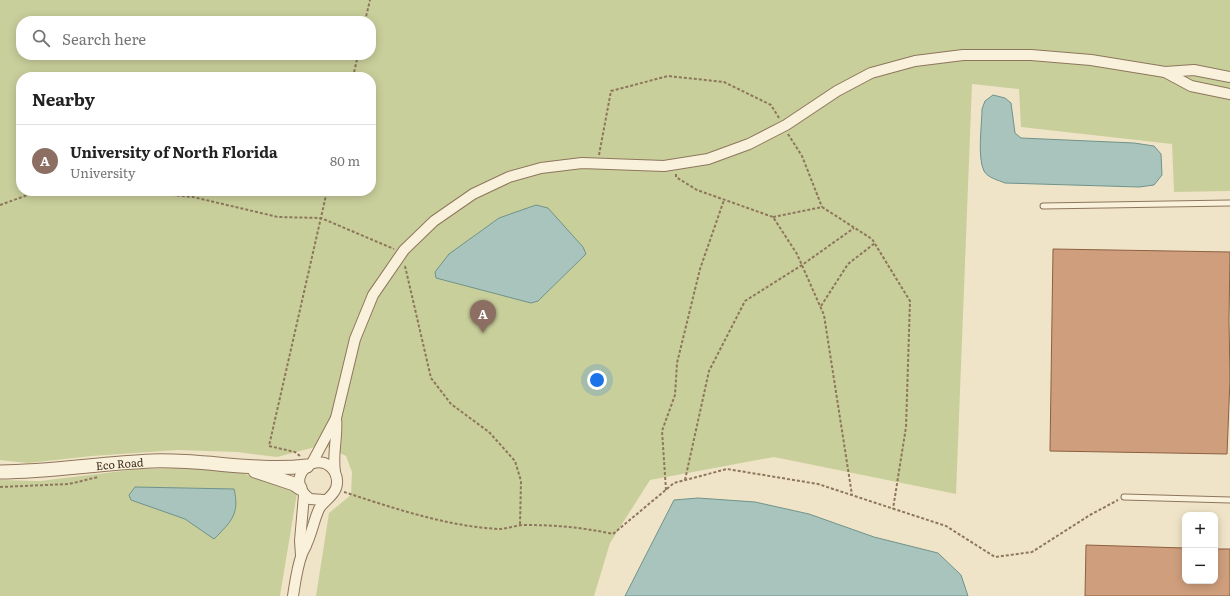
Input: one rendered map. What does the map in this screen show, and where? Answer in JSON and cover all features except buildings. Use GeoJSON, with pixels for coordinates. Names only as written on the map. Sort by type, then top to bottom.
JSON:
{"type":"FeatureCollection","features":[{"type":"Feature","properties":{"kind":"street"},"geometry":{"type":"LineString","coordinates":[[301,555],[300,541],[302,492],[299,477],[310,464],[336,418],[355,339],[373,295],[404,250],[434,221],[474,194],[509,177],[541,168],[582,163],[664,166],[708,159],[749,144],[784,126],[837,91],[871,73],[915,61],[963,55],[1031,55],[1091,60],[1165,72],[1194,70],[1230,76]]}},
{"type":"Feature","properties":{"kind":"street"},"geometry":{"type":"LineString","coordinates":[[1165,72],[1191,86],[1230,94]]}},
{"type":"Feature","properties":{"kind":"street"},"geometry":{"type":"LineString","coordinates":[[292,596],[301,555],[324,500],[331,495],[335,489],[337,478],[333,459],[337,429],[336,418]]}},
{"type":"Feature","properties":{"kind":"street","name":"Eco Road"},"geometry":{"type":"LineString","coordinates":[[0,472],[55,470],[152,461],[197,461],[240,466],[310,464]]}},
{"type":"Feature","properties":{"kind":"street"},"geometry":{"type":"LineString","coordinates":[[310,464],[323,463],[335,472]]}},
{"type":"Feature","properties":{"kind":"street","name":"Eco Road"},"geometry":{"type":"LineString","coordinates":[[240,466],[294,484],[302,492]]}},
{"type":"Feature","properties":{"kind":"street"},"geometry":{"type":"LineString","coordinates":[[302,492],[310,499],[324,500]]}},
{"type":"Feature","properties":{"kind":"lane"},"geometry":{"type":"LineString","coordinates":[[1042,206],[1230,203]]}},
{"type":"Feature","properties":{"kind":"lane"},"geometry":{"type":"LineString","coordinates":[[1124,496],[1230,500]]}},
{"type":"Feature","properties":{"kind":"path"},"geometry":{"type":"LineString","coordinates":[[366,16],[370,0]]}},
{"type":"Feature","properties":{"kind":"path"},"geometry":{"type":"LineString","coordinates":[[354,72],[357,60]]}},
{"type":"Feature","properties":{"kind":"path"},"geometry":{"type":"LineString","coordinates":[[598,163],[611,90],[668,76],[724,82],[771,105],[802,156],[822,207],[872,239],[910,301],[906,427],[893,509]]}},
{"type":"Feature","properties":{"kind":"path"},"geometry":{"type":"LineString","coordinates":[[673,164],[676,177],[697,190],[773,217],[822,207]]}},
{"type":"Feature","properties":{"kind":"path"},"geometry":{"type":"LineString","coordinates":[[0,205],[25,196]]}},
{"type":"Feature","properties":{"kind":"path"},"geometry":{"type":"LineString","coordinates":[[310,464],[295,452],[269,446],[326,196]]}},
{"type":"Feature","properties":{"kind":"path"},"geometry":{"type":"LineString","coordinates":[[666,490],[662,431],[675,395],[677,363],[700,269],[724,200]]}},
{"type":"Feature","properties":{"kind":"path"},"geometry":{"type":"LineString","coordinates":[[773,217],[797,254],[824,315],[852,495]]}},
{"type":"Feature","properties":{"kind":"path"},"geometry":{"type":"LineString","coordinates":[[685,480],[709,371],[745,301],[802,265],[854,228]]}},
{"type":"Feature","properties":{"kind":"path"},"geometry":{"type":"LineString","coordinates":[[821,306],[848,264],[875,243]]}},
{"type":"Feature","properties":{"kind":"path"},"geometry":{"type":"LineString","coordinates":[[335,489],[386,505],[453,522],[499,529],[520,525],[575,526],[613,534],[674,483],[727,469],[818,484],[852,495],[946,526],[995,557],[1032,552],[1090,515],[1124,496]]}},
{"type":"Feature","properties":{"kind":"path"},"geometry":{"type":"LineString","coordinates":[[0,487],[69,484],[100,477]]}},
{"type":"Feature","properties":{"kind":"green space"},"geometry":{"type":"Polygon","coordinates":[[[0,0],[1230,0],[1230,191],[1174,192],[1172,144],[1021,127],[1019,89],[972,84],[956,494],[774,457],[650,480],[610,543],[594,596],[316,596],[329,513],[351,495],[352,472],[346,456],[323,445],[277,457],[237,452],[178,450],[92,456],[28,463],[0,460],[0,0]]]}},
{"type":"Feature","properties":{"kind":"green space"},"geometry":{"type":"Polygon","coordinates":[[[194,468],[237,471],[297,493],[280,596],[0,596],[0,480],[40,481],[139,469],[194,468]]]}},
{"type":"Feature","properties":{"kind":"water"},"geometry":{"type":"Polygon","coordinates":[[[993,95],[1005,98],[1011,103],[1015,133],[1021,138],[1134,143],[1154,146],[1161,154],[1162,175],[1154,185],[1139,187],[1005,183],[993,178],[984,171],[980,149],[982,109],[985,101],[993,95]]]}},
{"type":"Feature","properties":{"kind":"water"},"geometry":{"type":"Polygon","coordinates":[[[536,205],[548,208],[583,247],[586,254],[538,301],[531,303],[436,278],[435,272],[449,254],[499,218],[536,205]]]}},
{"type":"Feature","properties":{"kind":"water"},"geometry":{"type":"Polygon","coordinates":[[[135,487],[234,489],[236,498],[235,511],[233,517],[225,528],[214,539],[185,519],[131,500],[129,495],[135,487]]]}},
{"type":"Feature","properties":{"kind":"water"},"geometry":{"type":"Polygon","coordinates":[[[698,498],[755,502],[809,514],[874,537],[938,553],[961,575],[968,596],[625,596],[674,500],[698,498]]]}},
{"type":"Feature","properties":{"kind":"place","name":"University of North Florida"},"geometry":{"type":"Point","coordinates":[483,333]}}]}
